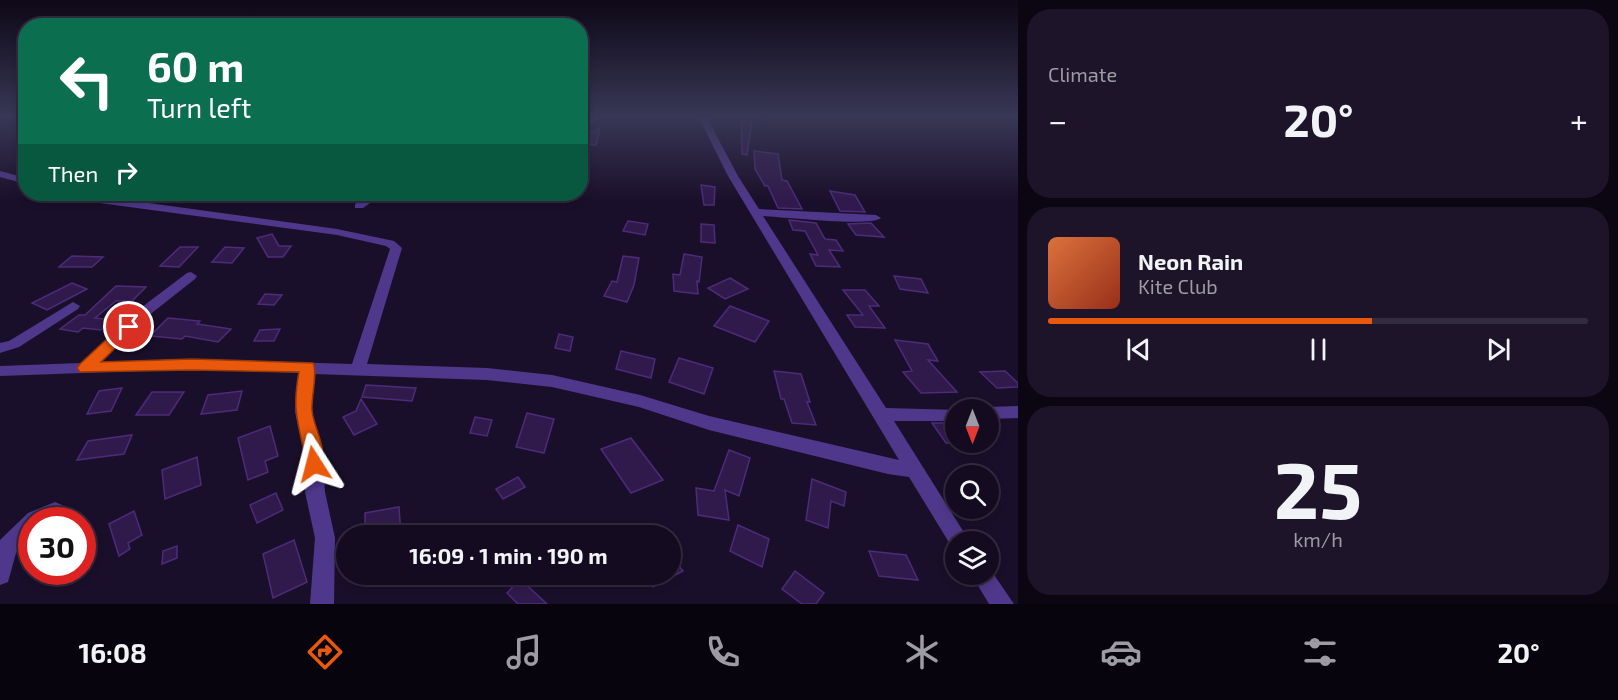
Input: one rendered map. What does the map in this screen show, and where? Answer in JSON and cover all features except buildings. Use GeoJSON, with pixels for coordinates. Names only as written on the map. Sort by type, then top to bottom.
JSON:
{"type":"FeatureCollection","features":[{"type":"Feature","properties":{"kind":"street"},"geometry":{"type":"LineString","coordinates":[[718,144],[755,212],[953,531]]}},
{"type":"Feature","properties":{"kind":"street"},"geometry":{"type":"LineString","coordinates":[[0,174],[18,179]]}},
{"type":"Feature","properties":{"kind":"street"},"geometry":{"type":"LineString","coordinates":[[107,201],[337,232],[390,243],[396,248],[395,256],[358,369]]}},
{"type":"Feature","properties":{"kind":"street"},"geometry":{"type":"LineString","coordinates":[[359,206],[367,201]]}},
{"type":"Feature","properties":{"kind":"street"},"geometry":{"type":"LineString","coordinates":[[755,212],[828,218],[876,218]]}},
{"type":"Feature","properties":{"kind":"street"},"geometry":{"type":"LineString","coordinates":[[85,368],[144,313],[191,276]]}},
{"type":"Feature","properties":{"kind":"street"},"geometry":{"type":"LineString","coordinates":[[0,348],[14,344],[73,306]]}},
{"type":"Feature","properties":{"kind":"street"},"geometry":{"type":"LineString","coordinates":[[0,371],[192,364],[488,374],[552,381],[639,401],[709,423],[888,466],[917,470]]}},
{"type":"Feature","properties":{"kind":"street"},"geometry":{"type":"LineString","coordinates":[[308,367],[303,393],[303,412],[313,450],[315,492],[325,538],[322,604]]}},
{"type":"Feature","properties":{"kind":"street"},"geometry":{"type":"LineString","coordinates":[[999,413],[1018,412]]}},
{"type":"Feature","properties":{"kind":"street"},"geometry":{"type":"LineString","coordinates":[[882,414],[945,415]]}},
{"type":"Feature","properties":{"kind":"street"},"geometry":{"type":"LineString","coordinates":[[0,574],[7,548],[18,537]]}},
{"type":"Feature","properties":{"kind":"street"},"geometry":{"type":"LineString","coordinates":[[989,585],[1002,604]]}},
{"type":"Feature","properties":{"kind":"route"},"geometry":{"type":"LineString","coordinates":[[129,327],[85,368],[192,364],[308,367],[303,393],[303,412],[313,450],[314,464]]}}]}
